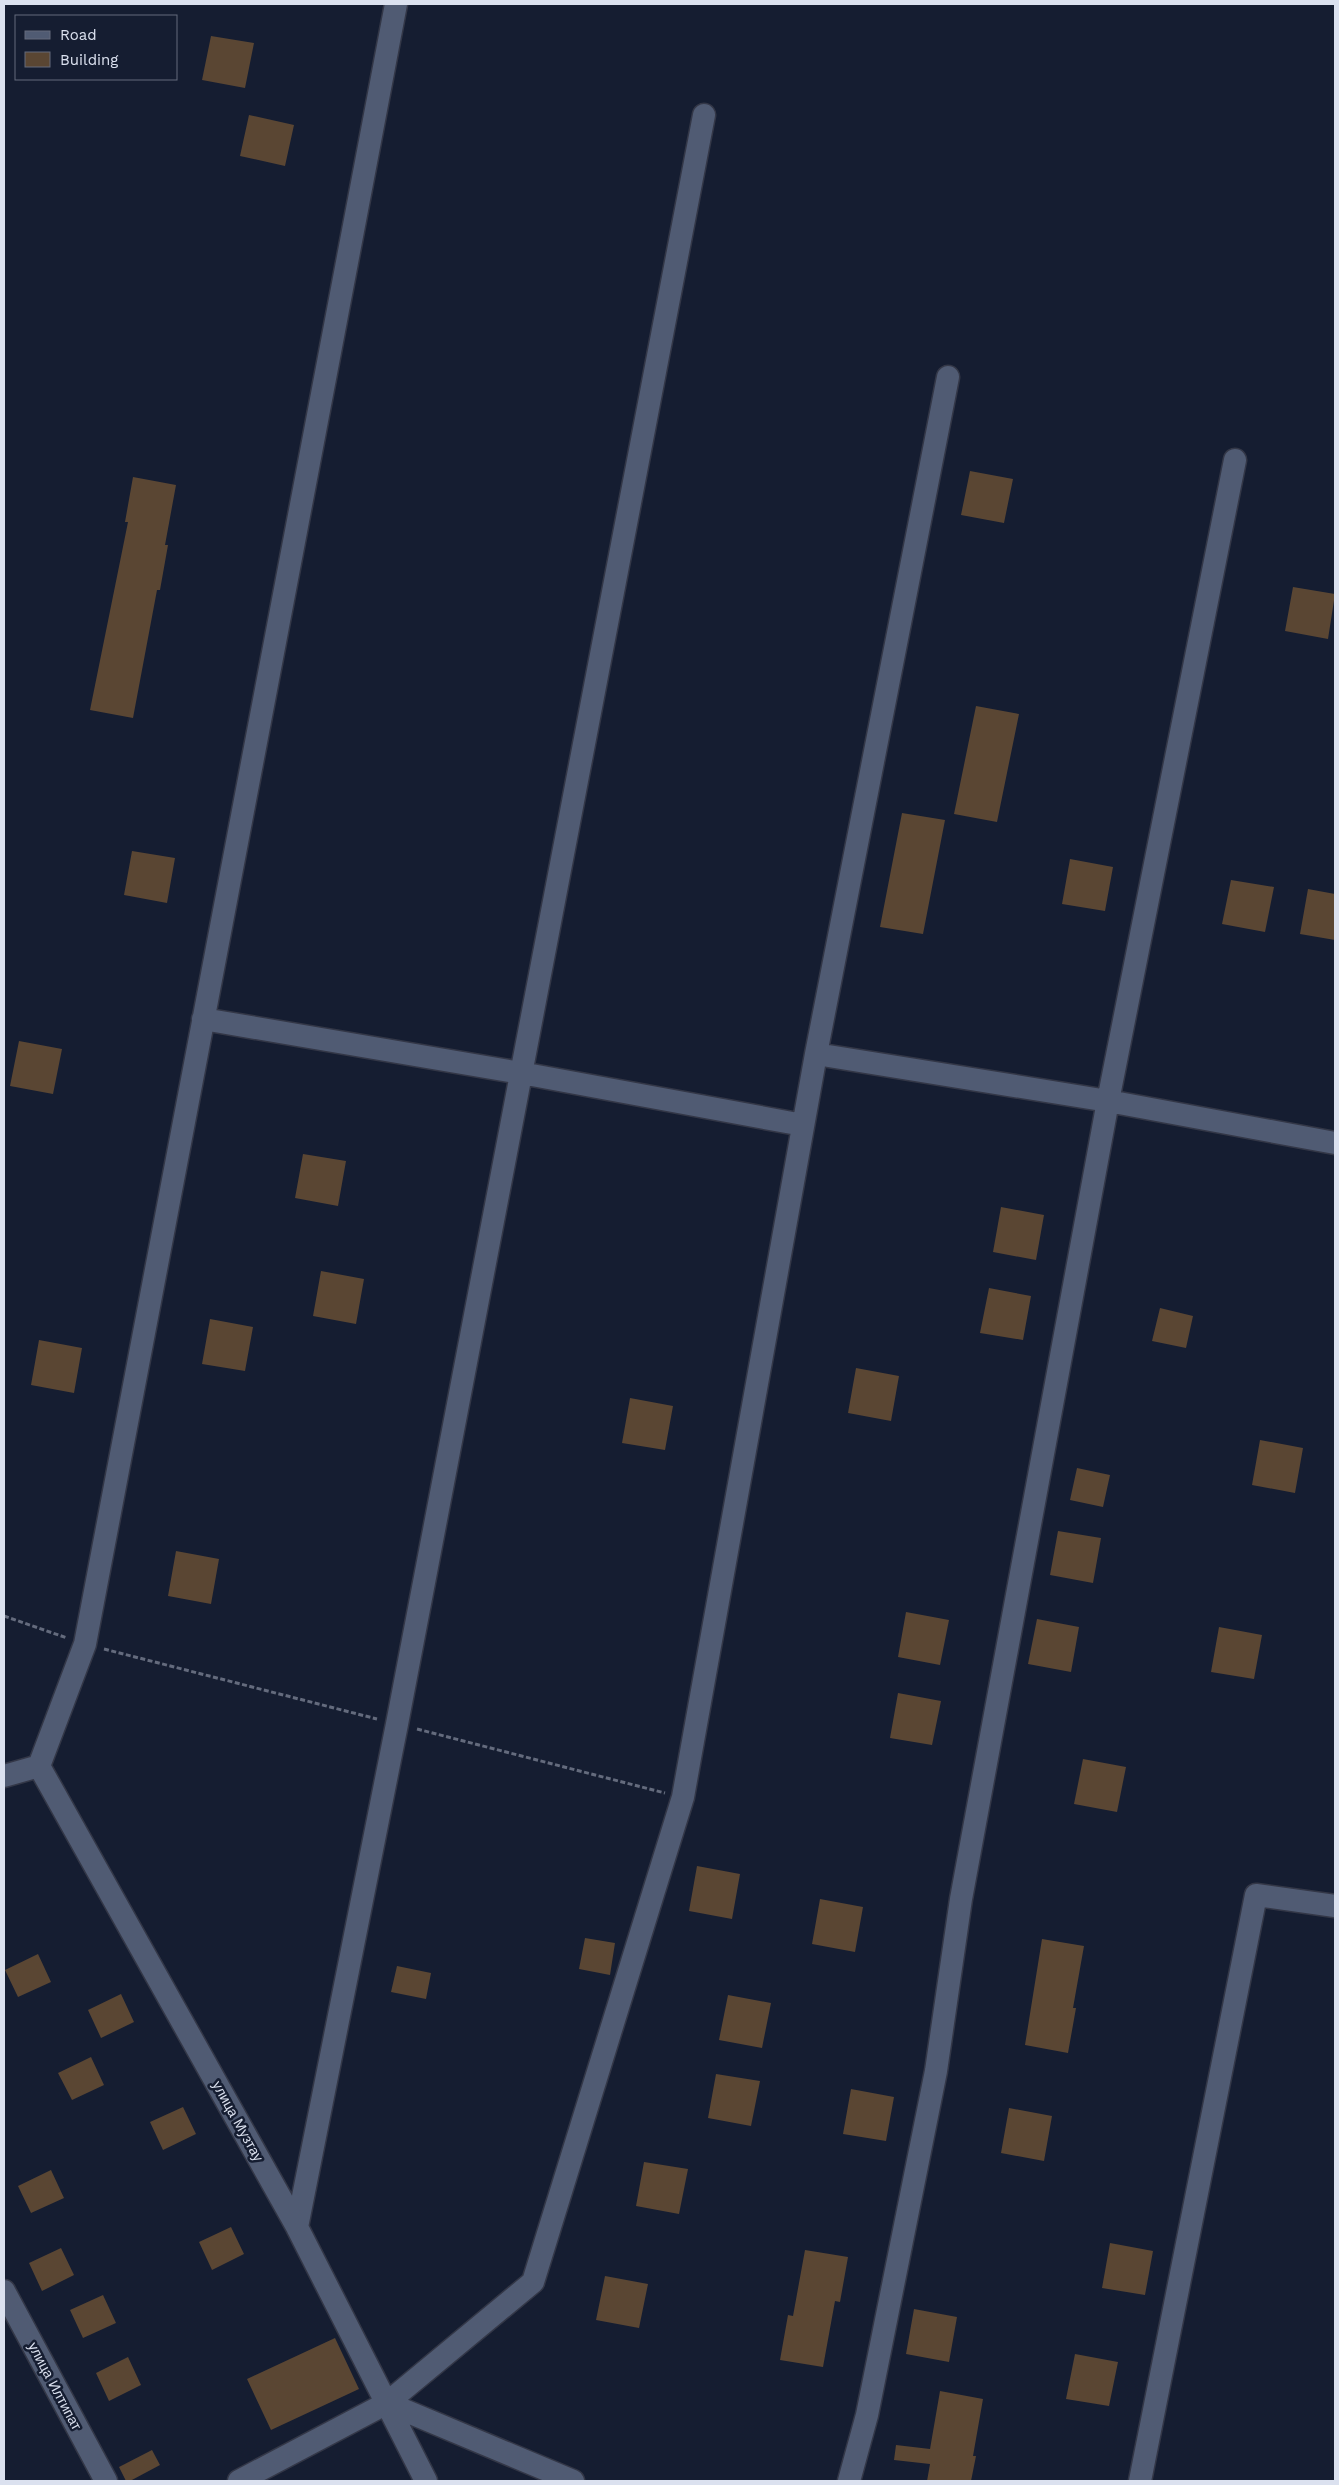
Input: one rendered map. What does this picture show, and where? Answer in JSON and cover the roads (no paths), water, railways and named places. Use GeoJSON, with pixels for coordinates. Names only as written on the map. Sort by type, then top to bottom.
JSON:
{"type":"FeatureCollection","features":[{"type":"Feature","properties":{"kind":"street"},"geometry":{"type":"LineString","coordinates":[[4,1776],[40,1766],[85,1644],[396,4]]}},
{"type":"Feature","properties":{"kind":"street"},"geometry":{"type":"LineString","coordinates":[[297,2226],[397,1724],[704,115]]}},
{"type":"Feature","properties":{"kind":"street"},"geometry":{"type":"LineString","coordinates":[[239,2481],[387,2403],[533,2282],[683,1798],[816,1054],[948,377]]}},
{"type":"Feature","properties":{"kind":"street"},"geometry":{"type":"LineString","coordinates":[[849,2481],[867,2415],[936,2071],[961,1899],[1108,1101],[1235,460]]}},
{"type":"Feature","properties":{"kind":"street"},"geometry":{"type":"LineString","coordinates":[[203,1019],[522,1073],[804,1125]]}},
{"type":"Feature","properties":{"kind":"street"},"geometry":{"type":"LineString","coordinates":[[816,1054],[1108,1101],[1335,1143]]}},
{"type":"Feature","properties":{"kind":"street","name":"улица Музтау"},"geometry":{"type":"LineString","coordinates":[[40,1766],[297,2226],[426,2481]]}},
{"type":"Feature","properties":{"kind":"street"},"geometry":{"type":"LineString","coordinates":[[1140,2481],[1256,1895],[1335,1906]]}},
{"type":"Feature","properties":{"kind":"street","name":"улица Илтипат"},"geometry":{"type":"LineString","coordinates":[[4,2292],[106,2481]]}},
{"type":"Feature","properties":{"kind":"street"},"geometry":{"type":"LineString","coordinates":[[387,2403],[573,2481]]}}]}
